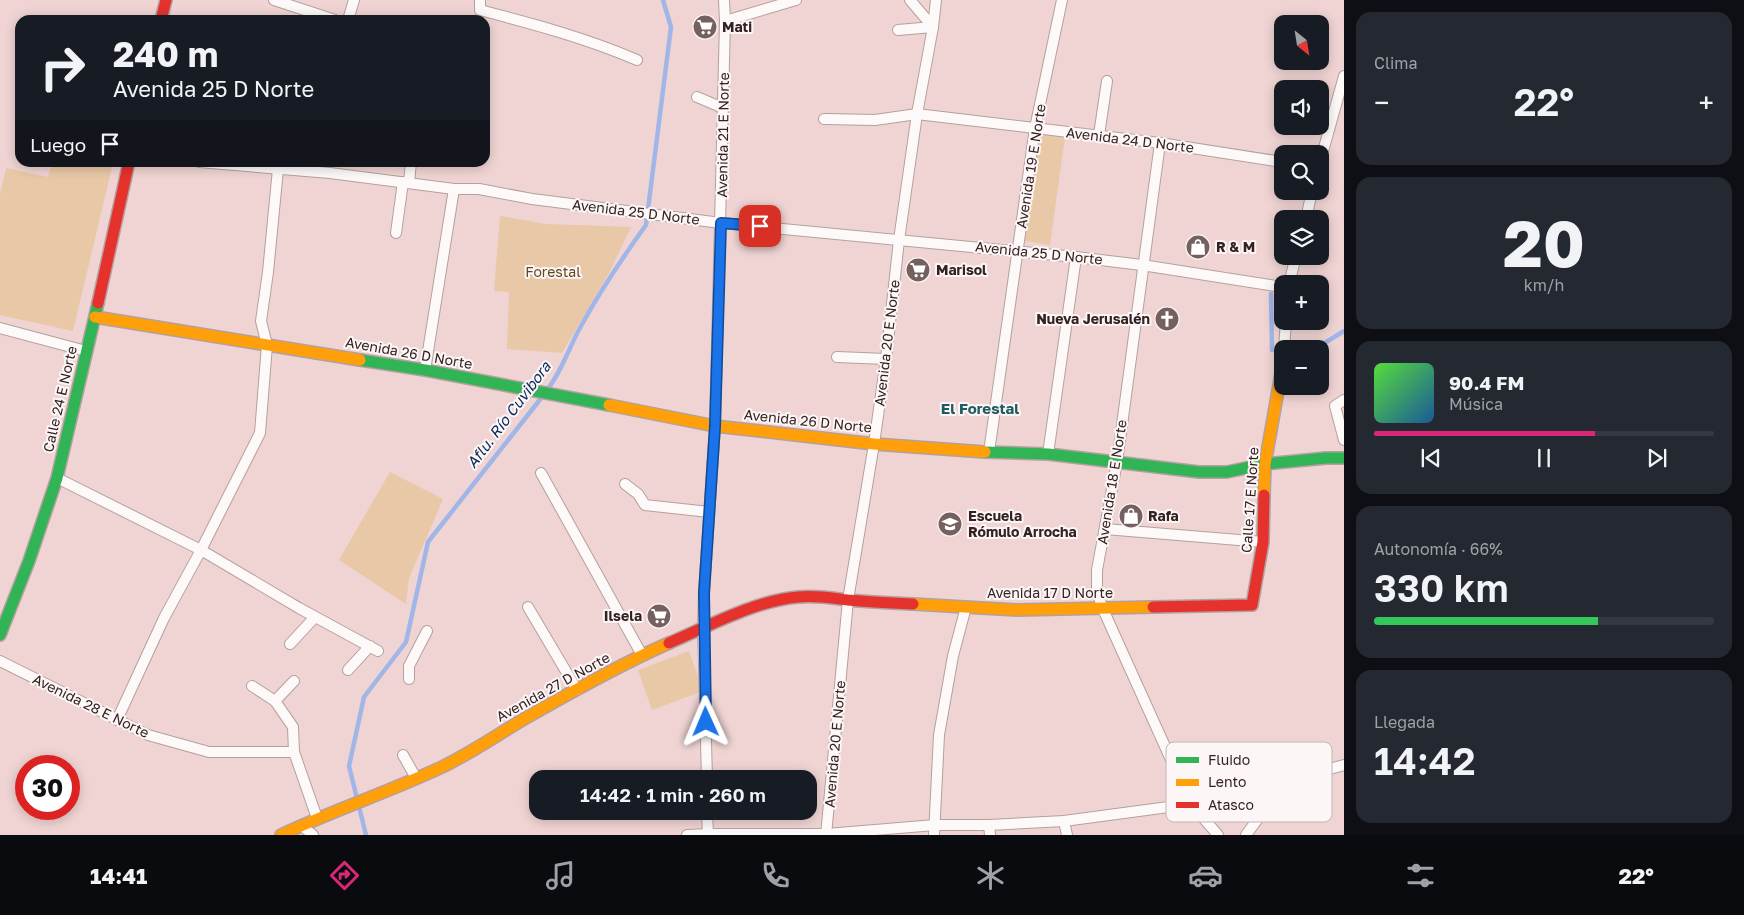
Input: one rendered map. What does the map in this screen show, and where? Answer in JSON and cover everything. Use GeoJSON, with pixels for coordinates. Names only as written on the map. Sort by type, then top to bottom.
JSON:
{"type":"FeatureCollection","features":[{"type":"Feature","properties":{"kind":"street"},"geometry":{"type":"LineString","coordinates":[[162,15],[166,0]]}},
{"type":"Feature","properties":{"kind":"street"},"geometry":{"type":"LineString","coordinates":[[274,0],[320,15]]}},
{"type":"Feature","properties":{"kind":"street"},"geometry":{"type":"LineString","coordinates":[[350,15],[354,0]]}},
{"type":"Feature","properties":{"kind":"street"},"geometry":{"type":"LineString","coordinates":[[480,0],[480,10],[539,25],[610,48],[637,60]]}},
{"type":"Feature","properties":{"kind":"street","name":"Avenida 21 E Norte"},"geometry":{"type":"LineString","coordinates":[[707,770],[704,628],[708,512],[715,426],[721,223],[724,0]]}},
{"type":"Feature","properties":{"kind":"street"},"geometry":{"type":"LineString","coordinates":[[725,21],[796,0]]}},
{"type":"Feature","properties":{"kind":"street"},"geometry":{"type":"LineString","coordinates":[[910,0],[933,27]]}},
{"type":"Feature","properties":{"kind":"street","name":"Avenida 20 E Norte"},"geometry":{"type":"LineString","coordinates":[[827,834],[848,600],[874,444],[886,359],[899,240],[936,0]]}},
{"type":"Feature","properties":{"kind":"street","name":"Avenida 19 E Norte"},"geometry":{"type":"LineString","coordinates":[[989,452],[1036,128],[1062,0]]}},
{"type":"Feature","properties":{"kind":"street"},"geometry":{"type":"LineString","coordinates":[[898,30],[933,27]]}},
{"type":"Feature","properties":{"kind":"street"},"geometry":{"type":"LineString","coordinates":[[1325,145],[1344,76]]}},
{"type":"Feature","properties":{"kind":"street"},"geometry":{"type":"LineString","coordinates":[[1099,135],[1107,81]]}},
{"type":"Feature","properties":{"kind":"street"},"geometry":{"type":"LineString","coordinates":[[697,97],[723,108]]}},
{"type":"Feature","properties":{"kind":"street","name":"Avenida 24 D Norte"},"geometry":{"type":"LineString","coordinates":[[824,118],[875,120],[917,114],[1099,135],[1274,161]]}},
{"type":"Feature","properties":{"kind":"street","name":"Avenida 18 E Norte"},"geometry":{"type":"LineString","coordinates":[[1160,143],[1142,265],[1117,462],[1105,529],[1097,592],[1102,608],[1166,749]]}},
{"type":"Feature","properties":{"kind":"street","name":"Calle 24 E Norte"},"geometry":{"type":"LineString","coordinates":[[0,635],[30,561],[57,478],[95,317],[127,167]]}},
{"type":"Feature","properties":{"kind":"street","name":"Avenida 25 D Norte"},"geometry":{"type":"LineString","coordinates":[[255,167],[330,173],[454,189],[479,190],[721,223],[1018,250],[1142,265],[1274,285]]}},
{"type":"Feature","properties":{"kind":"street"},"geometry":{"type":"LineString","coordinates":[[396,232],[410,167]]}},
{"type":"Feature","properties":{"kind":"street"},"geometry":{"type":"LineString","coordinates":[[117,720],[164,618],[260,434],[267,345],[261,320],[268,272],[278,169]]}},
{"type":"Feature","properties":{"kind":"street"},"geometry":{"type":"LineString","coordinates":[[425,370],[454,189]]}},
{"type":"Feature","properties":{"kind":"street"},"geometry":{"type":"LineString","coordinates":[[1048,454],[1076,257]]}},
{"type":"Feature","properties":{"kind":"street","name":"Avenida 26 D Norte"},"geometry":{"type":"LineString","coordinates":[[95,317],[425,370],[715,426],[874,444],[1048,454],[1199,472],[1227,472],[1265,464],[1344,458]]}},
{"type":"Feature","properties":{"kind":"street"},"geometry":{"type":"LineString","coordinates":[[0,328],[86,351]]}},
{"type":"Feature","properties":{"kind":"street"},"geometry":{"type":"LineString","coordinates":[[837,357],[886,359]]}},
{"type":"Feature","properties":{"kind":"street","name":"Calle 17 E Norte"},"geometry":{"type":"LineString","coordinates":[[1252,605],[1263,542],[1265,464],[1277,395]]}},
{"type":"Feature","properties":{"kind":"street"},"geometry":{"type":"LineString","coordinates":[[1344,400],[1335,406],[1344,440]]}},
{"type":"Feature","properties":{"kind":"street"},"geometry":{"type":"LineString","coordinates":[[541,473],[642,655]]}},
{"type":"Feature","properties":{"kind":"street"},"geometry":{"type":"LineString","coordinates":[[57,478],[201,550],[315,617],[374,648],[348,670]]}},
{"type":"Feature","properties":{"kind":"street"},"geometry":{"type":"LineString","coordinates":[[626,484],[638,494],[645,505],[708,512]]}},
{"type":"Feature","properties":{"kind":"street"},"geometry":{"type":"LineString","coordinates":[[1105,529],[1263,542]]}},
{"type":"Feature","properties":{"kind":"street","name":"Avenida 27 D Norte"},"geometry":{"type":"LineString","coordinates":[[282,835],[317,818],[442,767],[642,655],[738,613],[779,600],[797,597],[818,596],[848,600]]}},
{"type":"Feature","properties":{"kind":"street","name":"Avenida 17 D Norte"},"geometry":{"type":"LineString","coordinates":[[848,600],[1017,610],[1252,605]]}},
{"type":"Feature","properties":{"kind":"street"},"geometry":{"type":"LineString","coordinates":[[528,607],[577,690]]}},
{"type":"Feature","properties":{"kind":"street"},"geometry":{"type":"LineString","coordinates":[[934,830],[939,735],[953,656],[966,607]]}},
{"type":"Feature","properties":{"kind":"street"},"geometry":{"type":"LineString","coordinates":[[290,644],[315,617]]}},
{"type":"Feature","properties":{"kind":"street"},"geometry":{"type":"LineString","coordinates":[[408,679],[410,666],[427,631]]}},
{"type":"Feature","properties":{"kind":"street","name":"Avenida 28 E Norte"},"geometry":{"type":"LineString","coordinates":[[0,661],[148,735],[209,752],[294,752]]}},
{"type":"Feature","properties":{"kind":"street"},"geometry":{"type":"LineString","coordinates":[[275,702],[294,681]]}},
{"type":"Feature","properties":{"kind":"street"},"geometry":{"type":"LineString","coordinates":[[252,686],[275,702],[293,726],[294,752],[317,818]]}},
{"type":"Feature","properties":{"kind":"street"},"geometry":{"type":"LineString","coordinates":[[403,755],[416,778]]}},
{"type":"Feature","properties":{"kind":"street"},"geometry":{"type":"LineString","coordinates":[[687,835],[989,830],[1166,807]]}},
{"type":"Feature","properties":{"kind":"street"},"geometry":{"type":"LineString","coordinates":[[707,820],[708,834]]}},
{"type":"Feature","properties":{"kind":"street"},"geometry":{"type":"LineString","coordinates":[[1064,821],[1067,835]]}},
{"type":"Feature","properties":{"kind":"street","name":"Avenida 18 E Norte"},"geometry":{"type":"LineString","coordinates":[[1207,822],[1218,835]]}},
{"type":"Feature","properties":{"kind":"street"},"geometry":{"type":"LineString","coordinates":[[1246,835],[1256,822]]}},
{"type":"Feature","properties":{"kind":"street"},"geometry":{"type":"LineString","coordinates":[[302,826],[313,835]]}},
{"type":"Feature","properties":{"kind":"green space"},"geometry":{"type":"Polygon","coordinates":[[[1040,134],[1065,137],[1050,245],[1025,241],[1040,134]]]}},
{"type":"Feature","properties":{"kind":"green space"},"geometry":{"type":"Polygon","coordinates":[[[51,167],[112,167],[73,331],[0,315],[0,194],[6,168],[48,177],[51,167]]]}},
{"type":"Feature","properties":{"kind":"green space","name":"Forestal"},"geometry":{"type":"Polygon","coordinates":[[[500,216],[546,224],[631,227],[610,271],[562,353],[507,349],[509,292],[494,291],[500,216]]]}},
{"type":"Feature","properties":{"kind":"green space"},"geometry":{"type":"Polygon","coordinates":[[[390,472],[443,499],[409,578],[406,604],[339,560],[390,472]]]}},
{"type":"Feature","properties":{"kind":"green space"},"geometry":{"type":"Polygon","coordinates":[[[689,651],[703,691],[652,710],[638,670],[689,651]]]}},
{"type":"Feature","properties":{"kind":"waterway","name":"Aflu. Río Cuvibora"},"geometry":{"type":"LineString","coordinates":[[547,390],[557,375],[596,300],[646,225],[671,27],[663,0]]}},
{"type":"Feature","properties":{"kind":"waterway"},"geometry":{"type":"LineString","coordinates":[[1271,294],[1272,350]]}},
{"type":"Feature","properties":{"kind":"waterway"},"geometry":{"type":"LineString","coordinates":[[1329,340],[1344,331]]}},
{"type":"Feature","properties":{"kind":"waterway","name":"Aflu. Río Cuvibora"},"geometry":{"type":"LineString","coordinates":[[366,835],[349,766],[364,697],[406,642],[428,542],[542,397]]}},
{"type":"Feature","properties":{"kind":"traffic: fast"},"geometry":{"type":"LineString","coordinates":[[0,635],[29,561],[57,478],[98,303]]}},
{"type":"Feature","properties":{"kind":"traffic: fast"},"geometry":{"type":"LineString","coordinates":[[360,360],[425,370],[609,405]]}},
{"type":"Feature","properties":{"kind":"traffic: fast"},"geometry":{"type":"LineString","coordinates":[[985,452],[1048,454],[1199,472],[1227,472],[1265,464],[1344,458]]}},
{"type":"Feature","properties":{"kind":"traffic: slow"},"geometry":{"type":"LineString","coordinates":[[95,317],[360,360]]}},
{"type":"Feature","properties":{"kind":"traffic: slow"},"geometry":{"type":"LineString","coordinates":[[1264,495],[1265,464],[1277,395]]}},
{"type":"Feature","properties":{"kind":"traffic: slow"},"geometry":{"type":"LineString","coordinates":[[609,405],[715,426],[874,444],[985,452]]}},
{"type":"Feature","properties":{"kind":"traffic: slow"},"geometry":{"type":"LineString","coordinates":[[913,604],[1017,610],[1153,607]]}},
{"type":"Feature","properties":{"kind":"traffic: slow"},"geometry":{"type":"LineString","coordinates":[[281,835],[442,767],[577,689],[669,643]]}},
{"type":"Feature","properties":{"kind":"traffic: jam"},"geometry":{"type":"LineString","coordinates":[[162,15],[166,0]]}},
{"type":"Feature","properties":{"kind":"traffic: jam"},"geometry":{"type":"LineString","coordinates":[[98,303],[128,167]]}},
{"type":"Feature","properties":{"kind":"traffic: jam"},"geometry":{"type":"LineString","coordinates":[[1153,607],[1252,605],[1263,542],[1264,495]]}},
{"type":"Feature","properties":{"kind":"traffic: jam"},"geometry":{"type":"LineString","coordinates":[[669,643],[732,615],[781,599],[804,596],[913,604]]}},
{"type":"Feature","properties":{"kind":"place","name":"Mati"},"geometry":{"type":"Point","coordinates":[705,27]}},
{"type":"Feature","properties":{"kind":"place","name":"R & M"},"geometry":{"type":"Point","coordinates":[1198,247]}},
{"type":"Feature","properties":{"kind":"place","name":"Marisol"},"geometry":{"type":"Point","coordinates":[918,270]}},
{"type":"Feature","properties":{"kind":"place","name":"Nueva Jerusalén"},"geometry":{"type":"Point","coordinates":[1167,319]}},
{"type":"Feature","properties":{"kind":"place","name":"Rafa"},"geometry":{"type":"Point","coordinates":[1131,516]}},
{"type":"Feature","properties":{"kind":"place","name":"Escuela Rómulo Arrocha"},"geometry":{"type":"Point","coordinates":[950,524]}},
{"type":"Feature","properties":{"kind":"place","name":"Ilsela"},"geometry":{"type":"Point","coordinates":[659,616]}},
{"type":"Feature","properties":{"kind":"district","name":"El Forestal"},"geometry":{"type":"Point","coordinates":[980,409]}},
{"type":"Feature","properties":{"kind":"route"},"geometry":{"type":"LineString","coordinates":[[706,722],[704,593],[715,426],[721,223],[760,226]]}}]}
